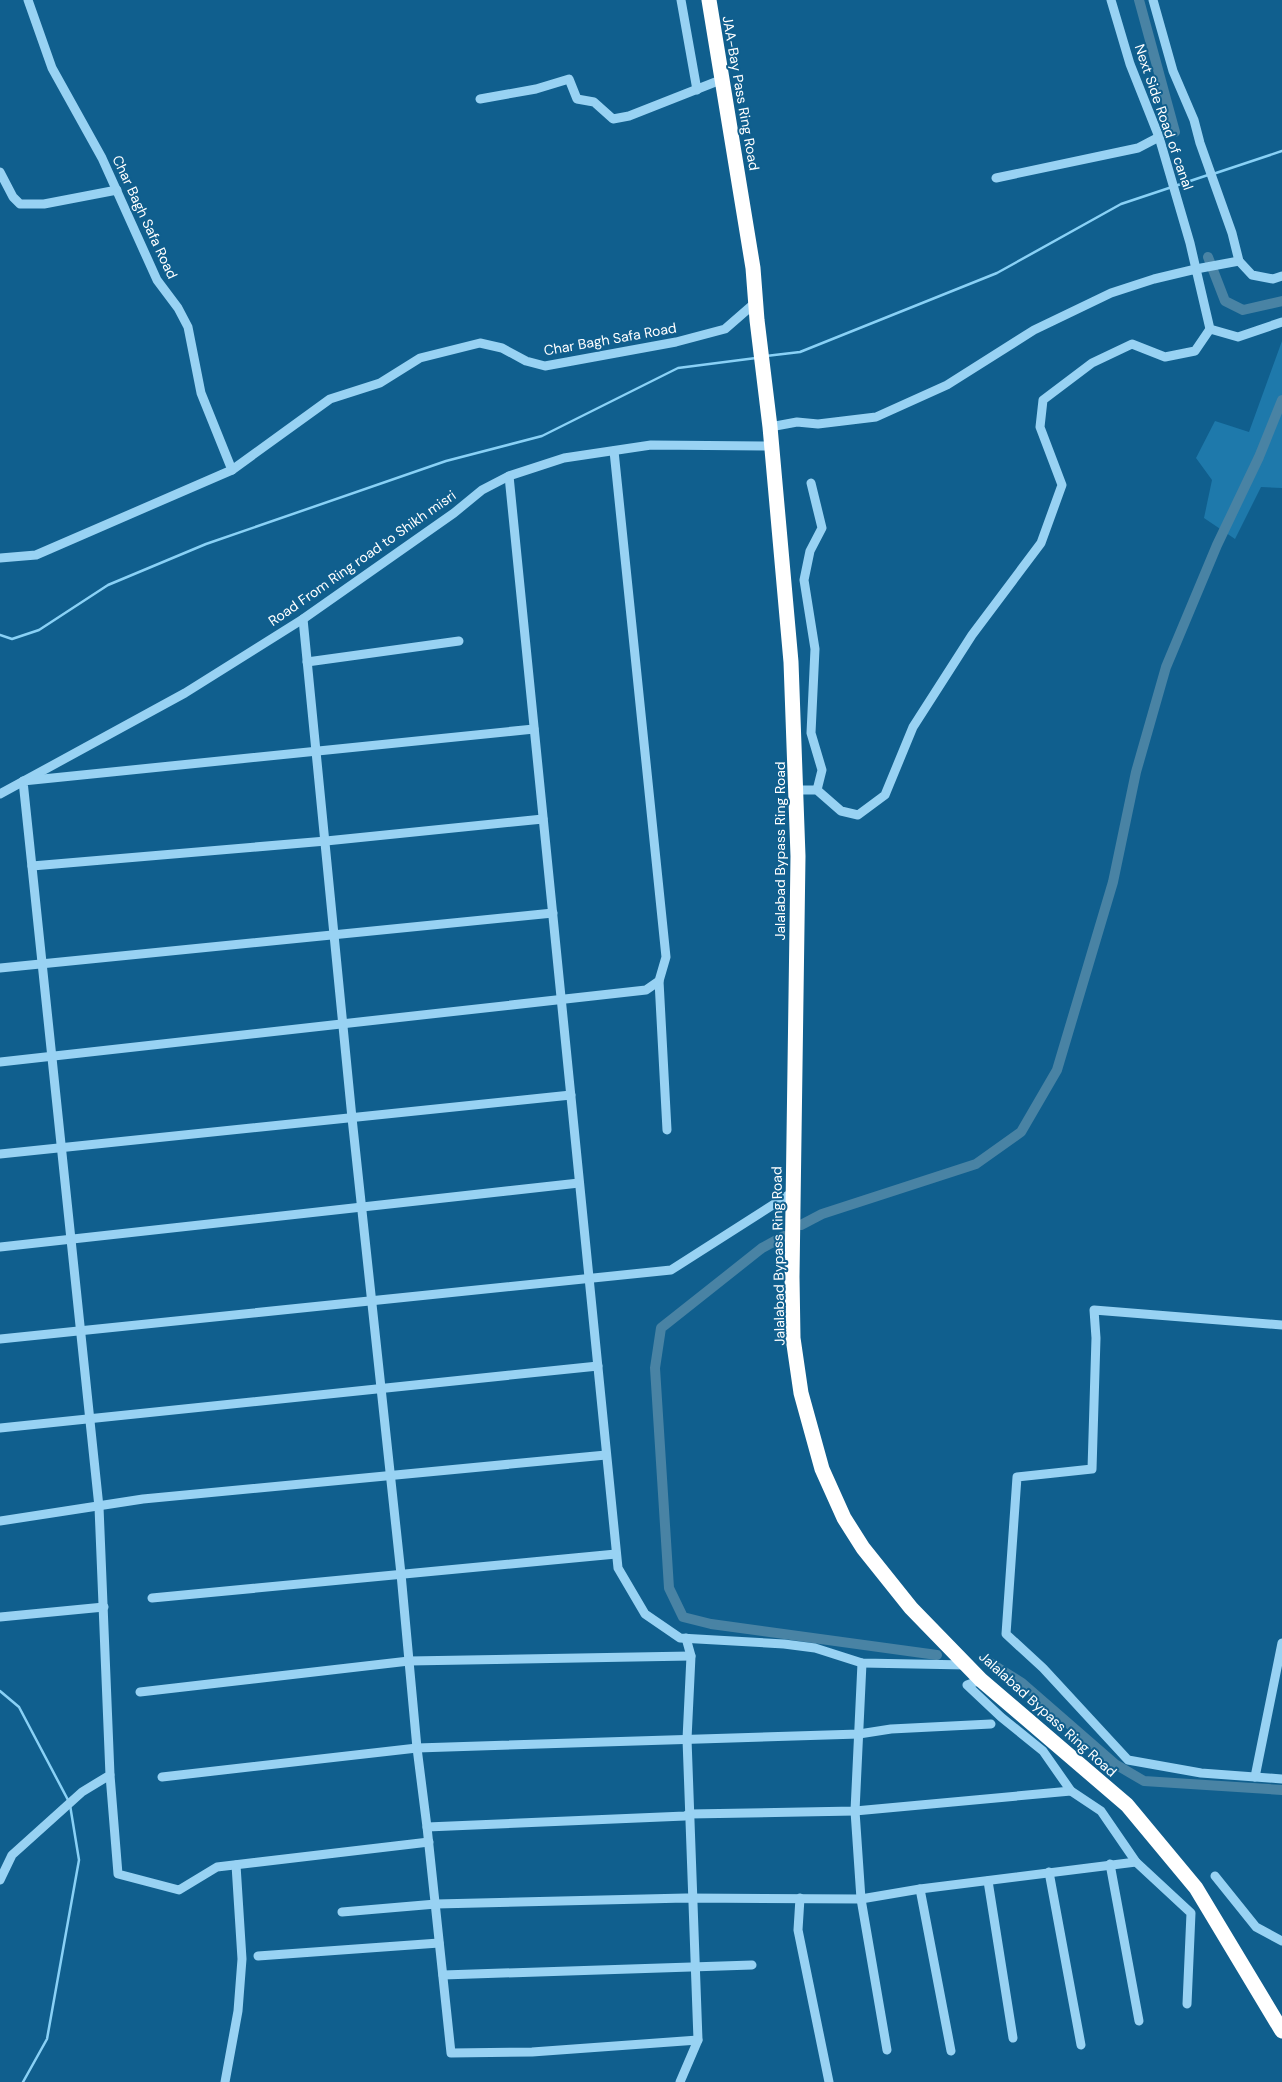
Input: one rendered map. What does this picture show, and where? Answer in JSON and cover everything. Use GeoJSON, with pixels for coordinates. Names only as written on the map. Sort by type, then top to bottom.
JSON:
{"type":"FeatureCollection","features":[{"type":"Feature","properties":{"kind":"highway","name":"JAA-Bay Pass Ring Road"},"geometry":{"type":"LineString","coordinates":[[709,0],[741,191],[756,302]]}},
{"type":"Feature","properties":{"kind":"highway","name":"Jalalabad Bypass Ring Road"},"geometry":{"type":"LineString","coordinates":[[756,302],[770,427],[791,662],[797,790],[793,1338],[801,1393],[822,1470],[844,1518],[863,1548],[911,1608],[981,1680],[1127,1805],[1196,1888],[1282,2031]]}},
{"type":"Feature","properties":{"kind":"street","name":"Char Bagh Safa Road"},"geometry":{"type":"LineString","coordinates":[[28,0],[52,68],[102,158],[157,280],[178,308],[188,327],[201,393],[232,470],[330,399],[380,383],[420,358],[480,343],[502,348],[526,362],[545,366],[676,342],[725,329],[756,302]]}},
{"type":"Feature","properties":{"kind":"street"},"geometry":{"type":"LineString","coordinates":[[681,0],[697,90]]}},
{"type":"Feature","properties":{"kind":"street","name":"Next Side Road of canal"},"geometry":{"type":"LineString","coordinates":[[1111,0],[1130,64],[1159,137],[1199,268],[1210,329]]}},
{"type":"Feature","properties":{"kind":"street"},"geometry":{"type":"LineString","coordinates":[[1153,0],[1172,71],[1194,120],[1200,143],[1232,233],[1234,261],[1252,275],[1273,279],[1282,276]]}},
{"type":"Feature","properties":{"kind":"street"},"geometry":{"type":"LineString","coordinates":[[480,99],[536,89],[569,79],[577,99],[594,102],[614,119],[628,116],[723,79]]}},
{"type":"Feature","properties":{"kind":"street"},"geometry":{"type":"LineString","coordinates":[[996,178],[1138,148],[1159,137]]}},
{"type":"Feature","properties":{"kind":"street"},"geometry":{"type":"LineString","coordinates":[[0,172],[13,198],[20,204],[44,204],[117,190]]}},
{"type":"Feature","properties":{"kind":"street"},"geometry":{"type":"LineString","coordinates":[[770,427],[797,422],[818,424],[876,416],[947,385],[1034,330],[1111,293],[1154,279],[1234,261]]}},
{"type":"Feature","properties":{"kind":"street"},"geometry":{"type":"LineString","coordinates":[[797,790],[817,790],[841,811],[858,815],[885,795],[913,727],[972,635],[1041,542],[1062,484],[1040,427],[1043,400],[1092,363],[1132,344],[1165,357],[1195,351],[1210,329],[1238,337],[1282,322]]}},
{"type":"Feature","properties":{"kind":"street","name":"Road From Ring road to Shikh misri"},"geometry":{"type":"LineString","coordinates":[[0,794],[185,692],[303,619],[482,490],[509,476],[564,458],[651,445],[771,446]]}},
{"type":"Feature","properties":{"kind":"street"},"geometry":{"type":"LineString","coordinates":[[614,451],[666,957],[659,980],[667,1130]]}},
{"type":"Feature","properties":{"kind":"street"},"geometry":{"type":"LineString","coordinates":[[0,558],[36,555],[232,470]]}},
{"type":"Feature","properties":{"kind":"street"},"geometry":{"type":"LineString","coordinates":[[509,476],[618,1568],[645,1614],[680,1638],[784,1644],[815,1648],[862,1663],[968,1665]]}},
{"type":"Feature","properties":{"kind":"street"},"geometry":{"type":"LineString","coordinates":[[811,483],[822,528],[810,551],[804,580],[816,649],[811,733],[822,770],[817,790]]}},
{"type":"Feature","properties":{"kind":"street"},"geometry":{"type":"LineString","coordinates":[[303,619],[352,1118],[401,1574],[416,1748],[429,1842],[451,2053],[532,2052],[698,2040]]}},
{"type":"Feature","properties":{"kind":"street"},"geometry":{"type":"LineString","coordinates":[[307,662],[459,641]]}},
{"type":"Feature","properties":{"kind":"street"},"geometry":{"type":"LineString","coordinates":[[429,1842],[218,1867],[179,1890],[118,1874],[110,1775],[99,1507],[23,781],[534,729]]}},
{"type":"Feature","properties":{"kind":"street"},"geometry":{"type":"LineString","coordinates":[[32,866],[326,841],[543,819]]}},
{"type":"Feature","properties":{"kind":"street"},"geometry":{"type":"LineString","coordinates":[[0,968],[553,913]]}},
{"type":"Feature","properties":{"kind":"street"},"geometry":{"type":"LineString","coordinates":[[0,1062],[646,990],[659,980]]}},
{"type":"Feature","properties":{"kind":"street"},"geometry":{"type":"LineString","coordinates":[[0,1154],[571,1096]]}},
{"type":"Feature","properties":{"kind":"street"},"geometry":{"type":"LineString","coordinates":[[0,1247],[579,1183]]}},
{"type":"Feature","properties":{"kind":"street"},"geometry":{"type":"LineString","coordinates":[[0,1339],[671,1270],[793,1192]]}},
{"type":"Feature","properties":{"kind":"street"},"geometry":{"type":"LineString","coordinates":[[1282,1325],[1094,1310],[1096,1338],[1092,1470],[1017,1477],[1006,1634],[1043,1668],[1128,1760],[1201,1773],[1282,1779]]}},
{"type":"Feature","properties":{"kind":"street"},"geometry":{"type":"LineString","coordinates":[[0,1428],[598,1366]]}},
{"type":"Feature","properties":{"kind":"street"},"geometry":{"type":"LineString","coordinates":[[0,1521],[143,1499],[606,1455]]}},
{"type":"Feature","properties":{"kind":"street"},"geometry":{"type":"LineString","coordinates":[[152,1598],[616,1554]]}},
{"type":"Feature","properties":{"kind":"street"},"geometry":{"type":"LineString","coordinates":[[0,1617],[104,1607]]}},
{"type":"Feature","properties":{"kind":"street"},"geometry":{"type":"LineString","coordinates":[[680,2082],[698,2040],[691,1898],[687,1739],[691,1656],[686,1638]]}},
{"type":"Feature","properties":{"kind":"street"},"geometry":{"type":"LineString","coordinates":[[1254,1777],[1282,1643]]}},
{"type":"Feature","properties":{"kind":"street"},"geometry":{"type":"LineString","coordinates":[[140,1692],[409,1661],[691,1656]]}},
{"type":"Feature","properties":{"kind":"street"},"geometry":{"type":"LineString","coordinates":[[862,1663],[855,1811],[861,1899],[887,2050]]}},
{"type":"Feature","properties":{"kind":"street"},"geometry":{"type":"LineString","coordinates":[[981,1680],[967,1685],[1000,1717],[1043,1751],[1071,1791],[1101,1811],[1136,1862],[1191,1913],[1188,2004]]}},
{"type":"Feature","properties":{"kind":"street"},"geometry":{"type":"LineString","coordinates":[[162,1777],[416,1748],[859,1734],[891,1729],[992,1724]]}},
{"type":"Feature","properties":{"kind":"street"},"geometry":{"type":"LineString","coordinates":[[0,1880],[12,1855],[82,1792],[110,1775]]}},
{"type":"Feature","properties":{"kind":"street"},"geometry":{"type":"LineString","coordinates":[[427,1826],[685,1816],[689,1814],[855,1811],[1071,1791]]}},
{"type":"Feature","properties":{"kind":"street"},"geometry":{"type":"LineString","coordinates":[[342,1912],[436,1904],[691,1898],[861,1899],[920,1889],[1136,1862]]}},
{"type":"Feature","properties":{"kind":"street"},"geometry":{"type":"LineString","coordinates":[[1110,1864],[1139,2021]]}},
{"type":"Feature","properties":{"kind":"street"},"geometry":{"type":"LineString","coordinates":[[225,2082],[238,2011],[242,1959],[236,1865]]}},
{"type":"Feature","properties":{"kind":"street"},"geometry":{"type":"LineString","coordinates":[[1049,1872],[1081,2044]]}},
{"type":"Feature","properties":{"kind":"street"},"geometry":{"type":"LineString","coordinates":[[1216,1876],[1256,1927],[1282,1941]]}},
{"type":"Feature","properties":{"kind":"street"},"geometry":{"type":"LineString","coordinates":[[988,1881],[1013,2038]]}},
{"type":"Feature","properties":{"kind":"street"},"geometry":{"type":"LineString","coordinates":[[920,1889],[951,2051]]}},
{"type":"Feature","properties":{"kind":"street"},"geometry":{"type":"LineString","coordinates":[[800,1898],[798,1930],[829,2082]]}},
{"type":"Feature","properties":{"kind":"street"},"geometry":{"type":"LineString","coordinates":[[258,1956],[439,1943]]}},
{"type":"Feature","properties":{"kind":"street"},"geometry":{"type":"LineString","coordinates":[[443,1975],[752,1965]]}},
{"type":"Feature","properties":{"kind":"shaded area"},"geometry":{"type":"Polygon","coordinates":[[[1282,341],[1282,488],[1261,487],[1235,539],[1204,518],[1212,480],[1196,458],[1215,421],[1249,432],[1282,341]]]}},
{"type":"Feature","properties":{"kind":"waterway"},"geometry":{"type":"LineString","coordinates":[[1139,0],[1175,132]]}},
{"type":"Feature","properties":{"kind":"waterway"},"geometry":{"type":"LineString","coordinates":[[1213,174],[1282,151]]}},
{"type":"Feature","properties":{"kind":"waterway"},"geometry":{"type":"LineString","coordinates":[[766,356],[800,352],[997,273],[1121,204],[1208,175]]}},
{"type":"Feature","properties":{"kind":"waterway"},"geometry":{"type":"LineString","coordinates":[[1208,257],[1225,301],[1243,310],[1282,301]]}},
{"type":"Feature","properties":{"kind":"waterway"},"geometry":{"type":"LineString","coordinates":[[0,635],[12,639],[39,630],[108,585],[206,544],[446,461],[542,436],[678,368],[756,358]]}},
{"type":"Feature","properties":{"kind":"waterway"},"geometry":{"type":"LineString","coordinates":[[801,1225],[822,1214],[976,1164],[1021,1132],[1057,1070],[1113,882],[1136,772],[1166,667],[1217,545],[1259,457],[1282,400]]}},
{"type":"Feature","properties":{"kind":"waterway"},"geometry":{"type":"LineString","coordinates":[[784,1236],[762,1248],[661,1328],[655,1368],[669,1588],[683,1617],[711,1624],[937,1655]]}},
{"type":"Feature","properties":{"kind":"waterway"},"geometry":{"type":"LineString","coordinates":[[987,1661],[1022,1683],[1115,1764],[1144,1781],[1282,1790]]}},
{"type":"Feature","properties":{"kind":"waterway"},"geometry":{"type":"LineString","coordinates":[[0,1691],[19,1707],[68,1800]]}},
{"type":"Feature","properties":{"kind":"waterway"},"geometry":{"type":"LineString","coordinates":[[23,2082],[47,2039],[79,1860],[70,1805]]}}]}
